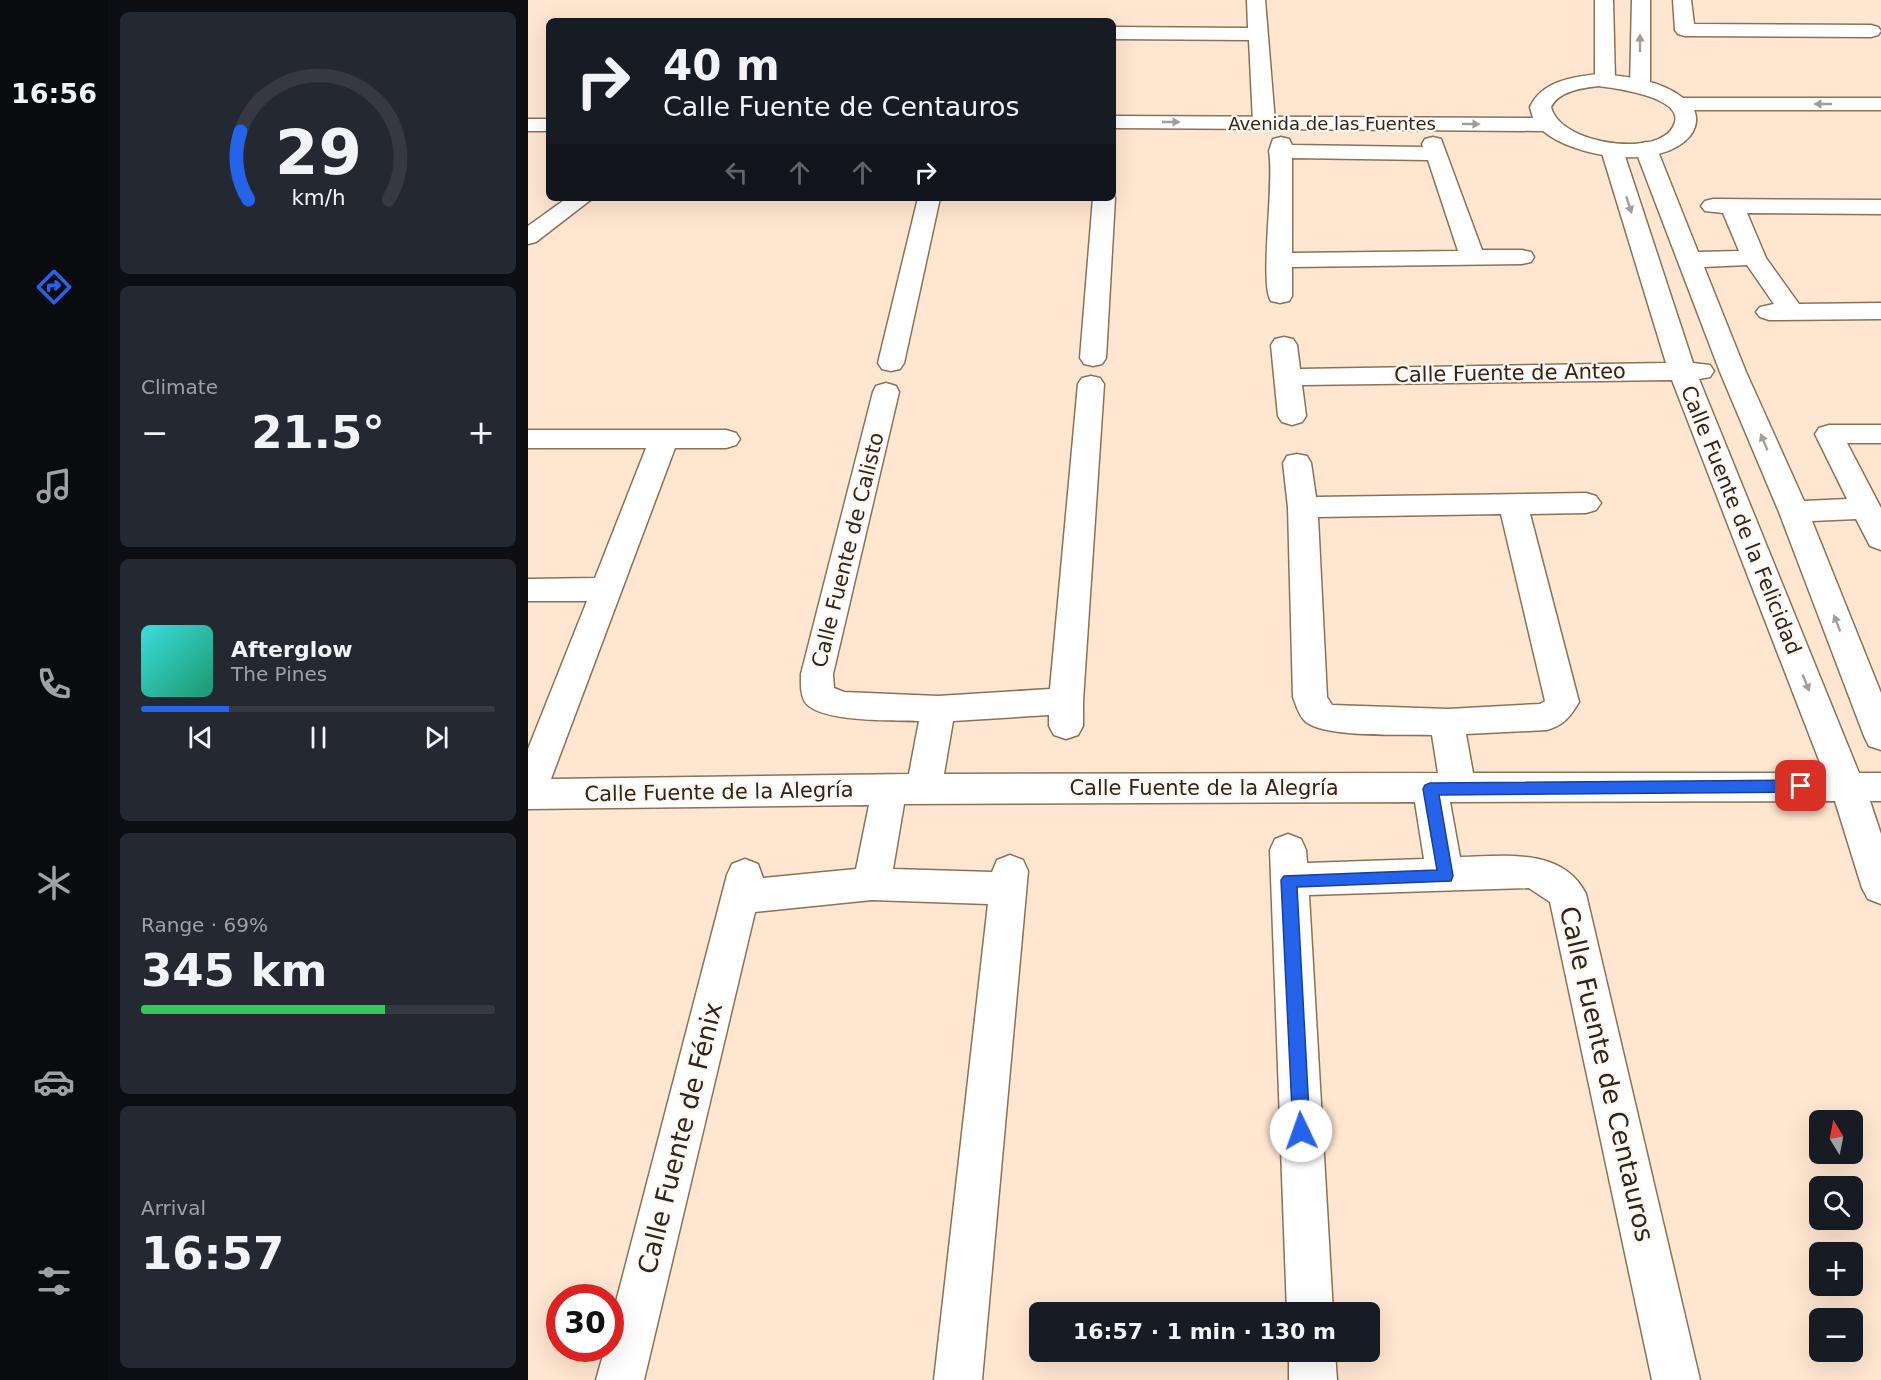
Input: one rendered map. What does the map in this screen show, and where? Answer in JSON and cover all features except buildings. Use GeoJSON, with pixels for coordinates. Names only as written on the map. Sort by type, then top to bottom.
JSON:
{"type":"FeatureCollection","features":[{"type":"Feature","properties":{"kind":"street"},"geometry":{"type":"LineString","coordinates":[[1256,0],[1264,114]]}},
{"type":"Feature","properties":{"kind":"street"},"geometry":{"type":"LineString","coordinates":[[1604,0],[1605,80]]}},
{"type":"Feature","properties":{"kind":"street"},"geometry":{"type":"LineString","coordinates":[[1640,86],[1641,0]]}},
{"type":"Feature","properties":{"kind":"street"},"geometry":{"type":"LineString","coordinates":[[1674,0],[1682,0],[1685,30],[1871,31]]}},
{"type":"Feature","properties":{"kind":"street"},"geometry":{"type":"LineString","coordinates":[[1116,33],[1258,34]]}},
{"type":"Feature","properties":{"kind":"street"},"geometry":{"type":"LineString","coordinates":[[1605,80],[1640,86],[1663,94],[1681,113],[1681,134],[1672,141],[1646,149],[1612,150],[1578,141],[1546,116],[1547,95],[1556,89],[1582,81],[1605,80]]}},
{"type":"Feature","properties":{"kind":"street"},"geometry":{"type":"LineString","coordinates":[[1681,113],[1881,104]]}},
{"type":"Feature","properties":{"kind":"street","name":"Avenida de las Fuentes"},"geometry":{"type":"LineString","coordinates":[[1116,106],[1264,114],[1354,122],[1546,116]]}},
{"type":"Feature","properties":{"kind":"street"},"geometry":{"type":"LineString","coordinates":[[528,107],[546,107]]}},
{"type":"Feature","properties":{"kind":"street"},"geometry":{"type":"LineString","coordinates":[[1681,113],[1881,122]]}},
{"type":"Feature","properties":{"kind":"street","name":"Avenida de las Fuentes"},"geometry":{"type":"LineString","coordinates":[[1116,122],[1264,114],[1546,116]]}},
{"type":"Feature","properties":{"kind":"street"},"geometry":{"type":"LineString","coordinates":[[1354,122],[1365,152]]}},
{"type":"Feature","properties":{"kind":"street"},"geometry":{"type":"LineString","coordinates":[[528,125],[546,125]]}},
{"type":"Feature","properties":{"kind":"street"},"geometry":{"type":"LineString","coordinates":[[1280,296],[1281,148],[1365,152],[1435,149],[1472,257]]}},
{"type":"Feature","properties":{"kind":"street"},"geometry":{"type":"LineString","coordinates":[[1646,149],[1733,372],[1794,512],[1881,736]]}},
{"type":"Feature","properties":{"kind":"street","name":"Calle Fuente de la Felicidad"},"geometry":{"type":"LineString","coordinates":[[1612,150],[1682,371],[1847,786],[1881,888]]}},
{"type":"Feature","properties":{"kind":"street"},"geometry":{"type":"LineString","coordinates":[[528,237],[578,201]]}},
{"type":"Feature","properties":{"kind":"street","name":"Calle Fuente de Calisto"},"geometry":{"type":"LineString","coordinates":[[927,201],[888,378],[817,674],[818,695],[840,705],[1066,713],[1104,201]]}},
{"type":"Feature","properties":{"kind":"street"},"geometry":{"type":"LineString","coordinates":[[1791,311],[1754,258],[1722,206],[1881,207]]}},
{"type":"Feature","properties":{"kind":"street"},"geometry":{"type":"LineString","coordinates":[[1279,260],[1522,257]]}},
{"type":"Feature","properties":{"kind":"street"},"geometry":{"type":"LineString","coordinates":[[1690,260],[1754,258]]}},
{"type":"Feature","properties":{"kind":"street"},"geometry":{"type":"LineString","coordinates":[[1764,312],[1881,311]]}},
{"type":"Feature","properties":{"kind":"street"},"geometry":{"type":"LineString","coordinates":[[1284,345],[1292,416]]}},
{"type":"Feature","properties":{"kind":"street","name":"Calle Fuente de Anteo"},"geometry":{"type":"LineString","coordinates":[[1288,376],[1733,372]]}},
{"type":"Feature","properties":{"kind":"street"},"geometry":{"type":"LineString","coordinates":[[1881,434],[1829,434],[1881,539]]}},
{"type":"Feature","properties":{"kind":"street"},"geometry":{"type":"LineString","coordinates":[[528,439],[726,439]]}},
{"type":"Feature","properties":{"kind":"street"},"geometry":{"type":"LineString","coordinates":[[528,794],[664,439]]}},
{"type":"Feature","properties":{"kind":"street"},"geometry":{"type":"LineString","coordinates":[[1297,463],[1303,507],[1310,697],[1315,711],[1326,718],[1448,722],[1547,717],[1558,709],[1562,702],[1512,506]]}},
{"type":"Feature","properties":{"kind":"street"},"geometry":{"type":"LineString","coordinates":[[1303,507],[1512,506],[1586,503]]}},
{"type":"Feature","properties":{"kind":"street"},"geometry":{"type":"LineString","coordinates":[[1794,512],[1866,508]]}},
{"type":"Feature","properties":{"kind":"street"},"geometry":{"type":"LineString","coordinates":[[528,590],[605,589]]}},
{"type":"Feature","properties":{"kind":"street"},"geometry":{"type":"LineString","coordinates":[[924,788],[938,709]]}},
{"type":"Feature","properties":{"kind":"street"},"geometry":{"type":"LineString","coordinates":[[1445,876],[1445,789],[1450,751],[1448,722]]}},
{"type":"Feature","properties":{"kind":"street","name":"Calle Fuente de la Alegría"},"geometry":{"type":"LineString","coordinates":[[528,794],[924,788],[1881,787]]}},
{"type":"Feature","properties":{"kind":"street"},"geometry":{"type":"LineString","coordinates":[[872,884],[889,790]]}},
{"type":"Feature","properties":{"kind":"street","name":"Calle Fuente de Centauros"},"geometry":{"type":"LineString","coordinates":[[1310,1302],[1289,865],[1445,876],[1522,871],[1539,873],[1554,881],[1567,894],[1676,1380]]}},
{"type":"Feature","properties":{"kind":"street","name":"Calle Fuente de Fénix"},"geometry":{"type":"LineString","coordinates":[[620,1380],[742,886],[1009,880],[958,1380]]}},
{"type":"Feature","properties":{"kind":"street"},"geometry":{"type":"LineString","coordinates":[[1312,1362],[1313,1380]]}},
{"type":"Feature","properties":{"kind":"route"},"geometry":{"type":"LineString","coordinates":[[1301,1131],[1289,880],[1445,876],[1430,789],[1801,786]]}}]}
